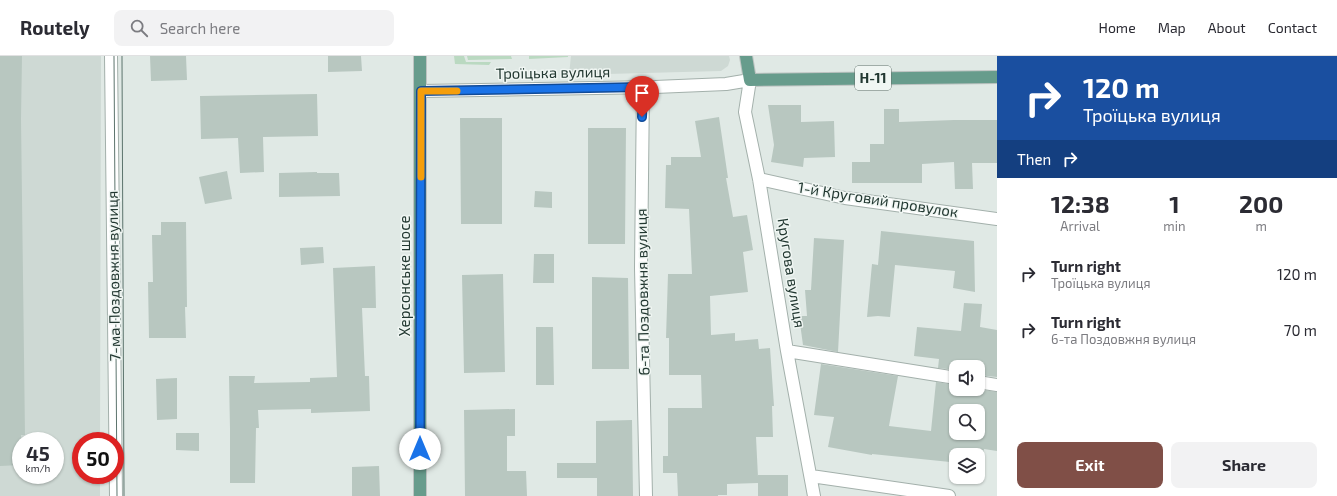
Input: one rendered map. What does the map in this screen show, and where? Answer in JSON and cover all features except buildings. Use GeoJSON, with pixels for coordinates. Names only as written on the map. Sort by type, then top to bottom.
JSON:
{"type":"FeatureCollection","features":[{"type":"Feature","properties":{"kind":"main road","name":"Херсонське шосе"},"geometry":{"type":"LineString","coordinates":[[420,56],[420,496]]}},
{"type":"Feature","properties":{"kind":"main road","name":"Кругова вулиця"},"geometry":{"type":"LineString","coordinates":[[746,56],[750,80]]}},
{"type":"Feature","properties":{"kind":"main road","name":"Троїцька вулиця"},"geometry":{"type":"LineString","coordinates":[[750,80],[997,77]]}},
{"type":"Feature","properties":{"kind":"street","name":"7-ма Поздовжня вулиця"},"geometry":{"type":"LineString","coordinates":[[111,56],[116,496]]}},
{"type":"Feature","properties":{"kind":"street","name":"Троїцька вулиця"},"geometry":{"type":"LineString","coordinates":[[421,91],[643,87],[726,84],[750,80]]}},
{"type":"Feature","properties":{"kind":"street","name":"Кругова вулиця"},"geometry":{"type":"LineString","coordinates":[[750,80],[745,112],[759,178],[787,351],[814,496]]}},
{"type":"Feature","properties":{"kind":"street","name":"6-та Поздовжня вулиця"},"geometry":{"type":"LineString","coordinates":[[643,87],[641,268],[646,496]]}},
{"type":"Feature","properties":{"kind":"street","name":"1-й Круговий провулок"},"geometry":{"type":"LineString","coordinates":[[759,178],[845,198],[997,219]]}},
{"type":"Feature","properties":{"kind":"street"},"geometry":{"type":"LineString","coordinates":[[787,351],[949,377]]}},
{"type":"Feature","properties":{"kind":"street"},"geometry":{"type":"LineString","coordinates":[[985,383],[997,385]]}},
{"type":"Feature","properties":{"kind":"street"},"geometry":{"type":"LineString","coordinates":[[811,476],[949,496]]}},
{"type":"Feature","properties":{"kind":"shaded area"},"geometry":{"type":"Polygon","coordinates":[[[0,56],[101,56],[100,432],[72,432],[72,484],[100,484],[100,496],[0,496],[0,56]]]}},
{"type":"Feature","properties":{"kind":"shaded area"},"geometry":{"type":"Polygon","coordinates":[[[571,56],[729,56],[730,60],[728,66],[721,71],[569,75],[571,56]]]}},
{"type":"Feature","properties":{"kind":"green space"},"geometry":{"type":"Polygon","coordinates":[[[454,56],[464,56],[466,62],[491,62],[489,65],[455,64],[454,56]]]}},
{"type":"Feature","properties":{"kind":"green space"},"geometry":{"type":"Polygon","coordinates":[[[467,56],[511,56],[512,59],[468,60],[467,56]]]}},
{"type":"Feature","properties":{"kind":"green space"},"geometry":{"type":"Polygon","coordinates":[[[529,56],[568,56],[568,57],[529,59],[529,56]]]}},
{"type":"Feature","properties":{"kind":"tram line"},"geometry":{"type":"LineString","coordinates":[[114,56],[117,496]]}},
{"type":"Feature","properties":{"kind":"tram line"},"geometry":{"type":"LineString","coordinates":[[122,56],[124,496]]}},
{"type":"Feature","properties":{"kind":"slow traffic"},"geometry":{"type":"LineString","coordinates":[[421,177],[421,91],[457,91]]}},
{"type":"Feature","properties":{"kind":"route"},"geometry":{"type":"LineString","coordinates":[[420,449],[421,91],[643,87],[642,117]]}}]}
